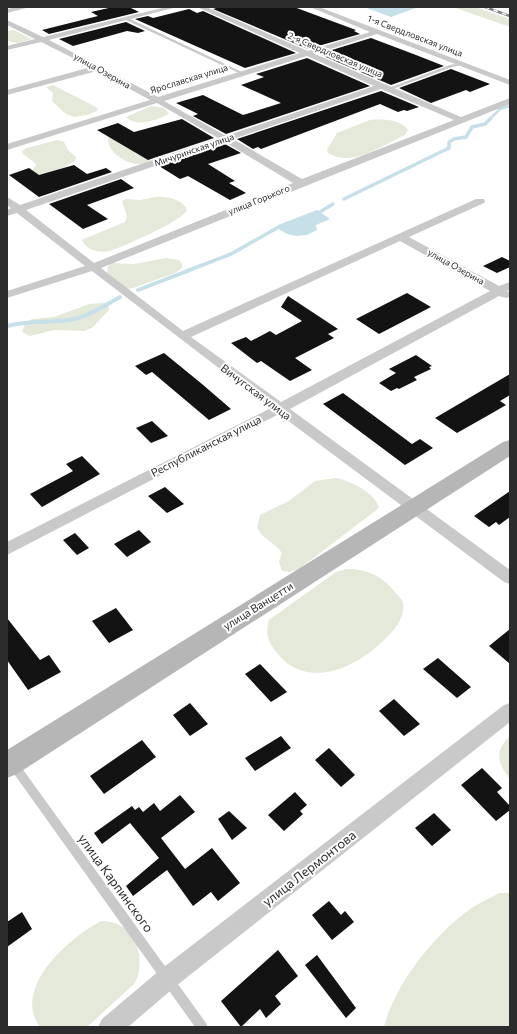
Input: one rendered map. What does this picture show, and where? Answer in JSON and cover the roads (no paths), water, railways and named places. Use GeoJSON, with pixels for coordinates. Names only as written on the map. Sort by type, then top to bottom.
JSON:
{"type":"FeatureCollection","features":[{"type":"Feature","properties":{"kind":"street"},"geometry":{"type":"LineString","coordinates":[[7,12],[26,7]]}},
{"type":"Feature","properties":{"kind":"street"},"geometry":{"type":"LineString","coordinates":[[7,48],[174,7]]}},
{"type":"Feature","properties":{"kind":"street","name":"2-я Свердловская улица"},"geometry":{"type":"LineString","coordinates":[[200,7],[463,121]]}},
{"type":"Feature","properties":{"kind":"street","name":"1-я Свердловская улица"},"geometry":{"type":"LineString","coordinates":[[313,7],[510,83]]}},
{"type":"Feature","properties":{"kind":"street","name":"улица Озерина"},"geometry":{"type":"LineString","coordinates":[[7,22],[43,39],[228,139],[301,182]]}},
{"type":"Feature","properties":{"kind":"street","name":"Ярославская улица"},"geometry":{"type":"LineString","coordinates":[[7,147],[377,32]]}},
{"type":"Feature","properties":{"kind":"street"},"geometry":{"type":"LineString","coordinates":[[7,93],[97,68]]}},
{"type":"Feature","properties":{"kind":"street","name":"Мичуринская улица"},"geometry":{"type":"LineString","coordinates":[[13,211],[384,87]]}},
{"type":"Feature","properties":{"kind":"street","name":"улица Горького"},"geometry":{"type":"LineString","coordinates":[[7,295],[93,267],[301,182],[463,121],[510,101]]}},
{"type":"Feature","properties":{"kind":"street","name":"Вичугская улица"},"geometry":{"type":"LineString","coordinates":[[7,200],[13,211],[93,267],[279,409],[510,578]]}},
{"type":"Feature","properties":{"kind":"street"},"geometry":{"type":"LineString","coordinates":[[182,336],[402,238],[480,201]]}},
{"type":"Feature","properties":{"kind":"street","name":"улица Озерина"},"geometry":{"type":"LineString","coordinates":[[402,238],[507,291]]}},
{"type":"Feature","properties":{"kind":"street","name":"Республиканская улица"},"geometry":{"type":"LineString","coordinates":[[7,549],[279,409],[472,305],[507,291]]}},
{"type":"Feature","properties":{"kind":"street","name":"улица Ванцетти"},"geometry":{"type":"LineString","coordinates":[[8,761],[510,447]]}},
{"type":"Feature","properties":{"kind":"street","name":"улица Лермонтова"},"geometry":{"type":"LineString","coordinates":[[110,1027],[168,978],[510,711]]}},
{"type":"Feature","properties":{"kind":"lane"},"geometry":{"type":"LineString","coordinates":[[127,19],[242,73]]}},
{"type":"Feature","properties":{"kind":"lane"},"geometry":{"type":"LineString","coordinates":[[384,87],[461,64]]}},
{"type":"Feature","properties":{"kind":"lane","name":"улица Карпинского"},"geometry":{"type":"LineString","coordinates":[[8,761],[168,978],[202,1027]]}},
{"type":"Feature","properties":{"kind":"water"},"geometry":{"type":"Polygon","coordinates":[[[364,7],[414,7],[416,8],[391,17],[364,7]]]}},
{"type":"Feature","properties":{"kind":"water"},"geometry":{"type":"Polygon","coordinates":[[[317,210],[330,219],[316,225],[317,230],[307,235],[296,236],[287,234],[277,228],[278,225],[317,210]]]}},
{"type":"Feature","properties":{"kind":"waterway"},"geometry":{"type":"LineString","coordinates":[[344,199],[449,148],[449,142],[454,139],[466,137],[472,127],[485,124],[500,109],[510,106]]}},
{"type":"Feature","properties":{"kind":"waterway"},"geometry":{"type":"LineString","coordinates":[[320,212],[333,204]]}},
{"type":"Feature","properties":{"kind":"waterway"},"geometry":{"type":"LineString","coordinates":[[187,271],[231,254],[277,228]]}},
{"type":"Feature","properties":{"kind":"waterway"},"geometry":{"type":"LineString","coordinates":[[138,290],[190,270]]}},
{"type":"Feature","properties":{"kind":"waterway"},"geometry":{"type":"LineString","coordinates":[[7,326],[23,323],[76,319],[96,311],[120,297]]}},
{"type":"Feature","properties":{"kind":"railway"},"geometry":{"type":"LineString","coordinates":[[485,7],[510,16]]}}]}
